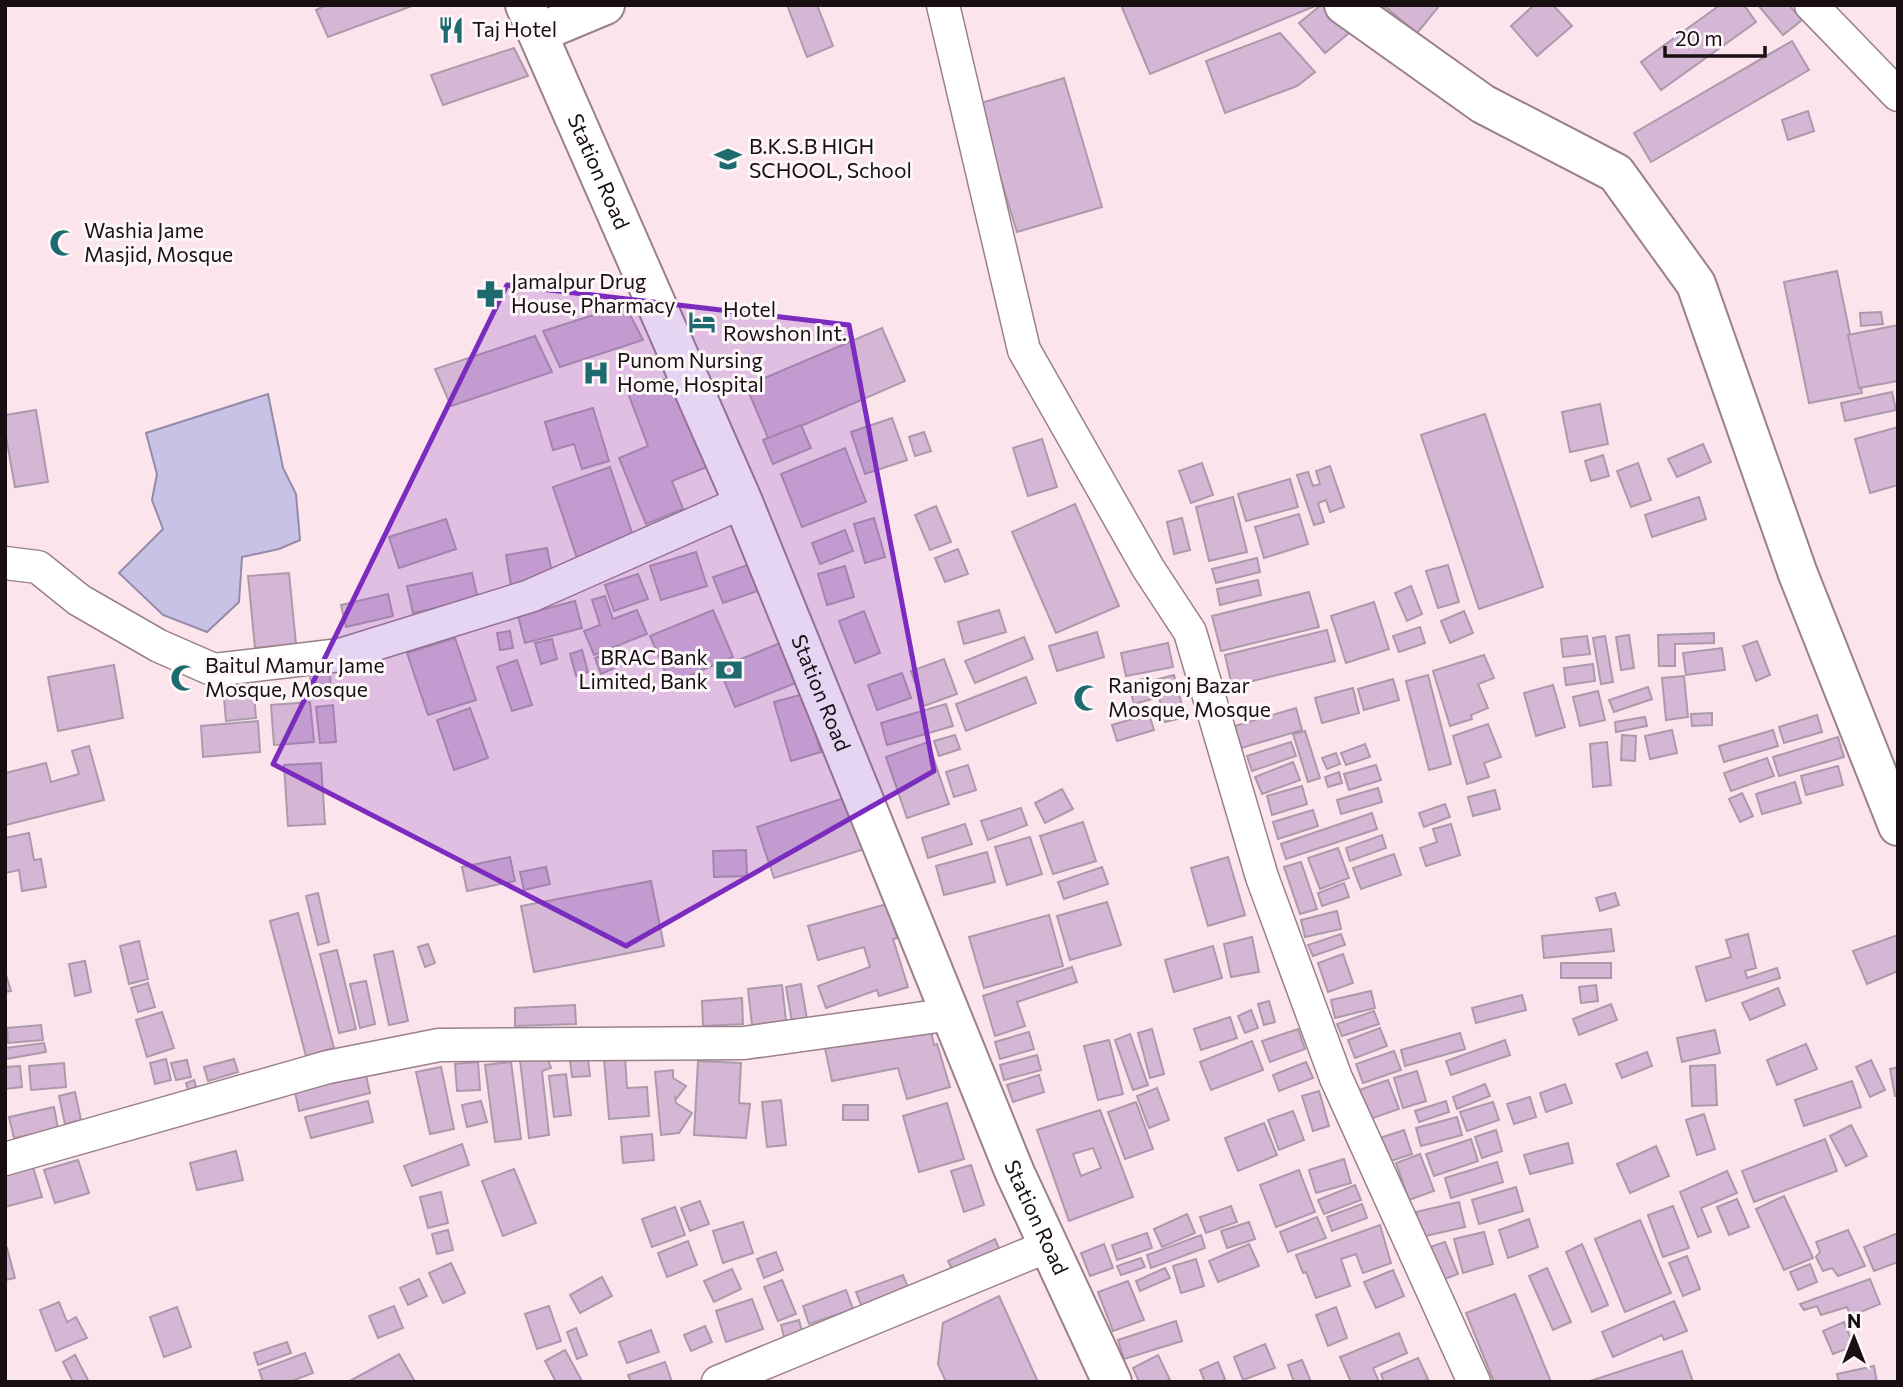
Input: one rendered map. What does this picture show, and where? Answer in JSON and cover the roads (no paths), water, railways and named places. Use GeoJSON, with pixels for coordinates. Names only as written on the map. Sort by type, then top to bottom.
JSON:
{"type":"FeatureCollection","features":[{"type":"Feature","properties":{"kind":"main road"},"geometry":{"type":"LineString","coordinates":[[531,19],[605,5]]}},
{"type":"Feature","properties":{"kind":"main road"},"geometry":{"type":"LineString","coordinates":[[1344,5],[1483,104],[1616,173],[1696,284],[1798,574],[1898,826]]}},
{"type":"Feature","properties":{"kind":"main road","name":"Station Road"},"geometry":{"type":"LineString","coordinates":[[531,19],[743,502],[1014,1173],[1112,1382]]}},
{"type":"Feature","properties":{"kind":"street"},"geometry":{"type":"LineString","coordinates":[[943,5],[1024,350],[1148,568],[1190,632],[1262,877],[1336,1079],[1474,1382]]}},
{"type":"Feature","properties":{"kind":"street"},"geometry":{"type":"LineString","coordinates":[[1811,5],[1898,95]]}},
{"type":"Feature","properties":{"kind":"street"},"geometry":{"type":"LineString","coordinates":[[5,563],[38,567],[79,600],[159,646],[214,670],[340,656],[505,604],[530,596],[743,502]]}},
{"type":"Feature","properties":{"kind":"street"},"geometry":{"type":"LineString","coordinates":[[5,1158],[328,1067],[439,1045],[744,1042],[952,1014]]}},
{"type":"Feature","properties":{"kind":"street"},"geometry":{"type":"LineString","coordinates":[[718,1382],[1048,1246]]}},
{"type":"Feature","properties":{"kind":"place","name":"Taj Hotel"},"geometry":{"type":"Point","coordinates":[451,30]}},
{"type":"Feature","properties":{"kind":"place","name":"B.K.S.B HIGH SCHOOL, School"},"geometry":{"type":"Point","coordinates":[728,159]}},
{"type":"Feature","properties":{"kind":"place","name":"Washia Jame Masjid, Mosque"},"geometry":{"type":"Point","coordinates":[63,243]}},
{"type":"Feature","properties":{"kind":"place","name":"Jamalpur Drug House, Pharmacy"},"geometry":{"type":"Point","coordinates":[490,294]}},
{"type":"Feature","properties":{"kind":"place","name":"Hotel Rowshon Int."},"geometry":{"type":"Point","coordinates":[702,322]}},
{"type":"Feature","properties":{"kind":"place","name":"Punom Nursing Home, Hospital"},"geometry":{"type":"Point","coordinates":[596,373]}},
{"type":"Feature","properties":{"kind":"place","name":"BRAC Bank Limited, Bank"},"geometry":{"type":"Point","coordinates":[729,670]}},
{"type":"Feature","properties":{"kind":"place","name":"Baitul Mamur Jame Mosque, Mosque"},"geometry":{"type":"Point","coordinates":[184,678]}},
{"type":"Feature","properties":{"kind":"place","name":"Ranigonj Bazar Mosque, Mosque"},"geometry":{"type":"Point","coordinates":[1087,698]}}]}
